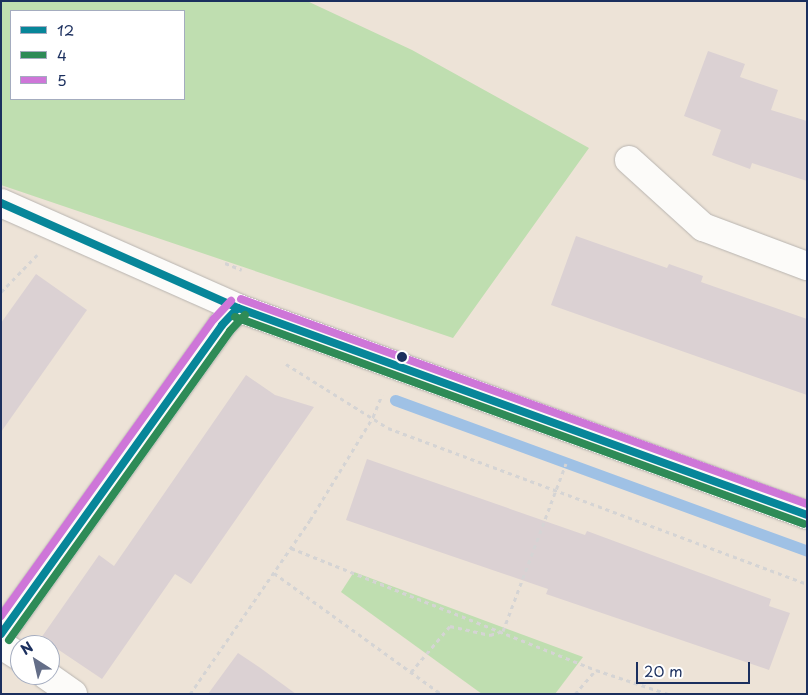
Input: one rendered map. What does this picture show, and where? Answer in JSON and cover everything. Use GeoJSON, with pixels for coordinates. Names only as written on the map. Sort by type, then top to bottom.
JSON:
{"type":"FeatureCollection","features":[{"type":"Feature","properties":{"kind":"street"},"geometry":{"type":"LineString","coordinates":[[629,160],[703,227],[807,266]]}},
{"type":"Feature","properties":{"kind":"street"},"geometry":{"type":"LineString","coordinates":[[1,204],[238,308],[393,367],[807,515]]}},
{"type":"Feature","properties":{"kind":"street"},"geometry":{"type":"LineString","coordinates":[[1,634],[222,325],[238,308]]}},
{"type":"Feature","properties":{"kind":"street"},"geometry":{"type":"LineString","coordinates":[[60,685],[73,694]]}},
{"type":"Feature","properties":{"kind":"path"},"geometry":{"type":"LineString","coordinates":[[1,292],[29,266],[57,227]]}},
{"type":"Feature","properties":{"kind":"path"},"geometry":{"type":"LineString","coordinates":[[281,361],[388,428],[555,492],[807,584]]}},
{"type":"Feature","properties":{"kind":"path"},"geometry":{"type":"LineString","coordinates":[[190,694],[291,548],[373,417],[393,367]]}},
{"type":"Feature","properties":{"kind":"path"},"geometry":{"type":"LineString","coordinates":[[410,672],[450,626],[490,636],[503,631],[562,474]]}},
{"type":"Feature","properties":{"kind":"path"},"geometry":{"type":"LineString","coordinates":[[291,548],[503,631],[596,670],[668,694]]}},
{"type":"Feature","properties":{"kind":"path"},"geometry":{"type":"LineString","coordinates":[[274,573],[441,694]]}},
{"type":"Feature","properties":{"kind":"path"},"geometry":{"type":"LineString","coordinates":[[575,694],[596,670]]}},
{"type":"Feature","properties":{"kind":"green space"},"geometry":{"type":"Polygon","coordinates":[[[1,1],[307,1],[412,50],[589,148],[453,338],[1,185],[1,1]]]}},
{"type":"Feature","properties":{"kind":"green space"},"geometry":{"type":"Polygon","coordinates":[[[354,572],[583,657],[555,694],[482,694],[341,592],[354,572]]]}},
{"type":"Feature","properties":{"kind":"building"},"geometry":{"type":"Polygon","coordinates":[[[708,51],[745,64],[740,77],[778,90],[771,110],[807,121],[807,181],[752,163],[750,169],[712,155],[721,130],[684,116],[708,51]]]}},
{"type":"Feature","properties":{"kind":"building"},"geometry":{"type":"Polygon","coordinates":[[[576,236],[667,268],[669,264],[703,276],[701,282],[807,319],[807,395],[551,305],[576,236]]]}},
{"type":"Feature","properties":{"kind":"building"},"geometry":{"type":"Polygon","coordinates":[[[36,274],[87,310],[1,432],[1,323],[36,274]]]}},
{"type":"Feature","properties":{"kind":"building"},"geometry":{"type":"Polygon","coordinates":[[[246,375],[275,395],[314,407],[191,584],[175,574],[102,679],[60,651],[60,635],[43,635],[99,555],[114,566],[246,375]]]}},
{"type":"Feature","properties":{"kind":"building"},"geometry":{"type":"Polygon","coordinates":[[[367,459],[585,535],[587,531],[771,599],[769,606],[790,613],[769,670],[546,594],[548,589],[346,520],[367,459]]]}},
{"type":"Feature","properties":{"kind":"building"},"geometry":{"type":"Polygon","coordinates":[[[238,653],[259,667],[296,694],[208,694],[238,653]]]}},
{"type":"Feature","properties":{"kind":"waterway"},"geometry":{"type":"LineString","coordinates":[[395,400],[807,551]]}},
{"type":"Feature","properties":{"kind":"transit line","name":"12"},"geometry":{"type":"LineString","coordinates":[[1,203],[238,308],[807,515]]}},
{"type":"Feature","properties":{"kind":"transit line","name":"5"},"geometry":{"type":"LineString","coordinates":[[241,299],[807,504]]}},
{"type":"Feature","properties":{"kind":"transit line","name":"5"},"geometry":{"type":"LineString","coordinates":[[1,616],[214,319],[231,301]]}},
{"type":"Feature","properties":{"kind":"transit line","name":"12"},"geometry":{"type":"LineString","coordinates":[[1,634],[222,325],[238,308]]}},
{"type":"Feature","properties":{"kind":"transit line","name":"4"},"geometry":{"type":"LineString","coordinates":[[9,640],[230,331],[245,315]]}},
{"type":"Feature","properties":{"kind":"transit line","name":"4"},"geometry":{"type":"LineString","coordinates":[[235,317],[804,524]]}}]}
